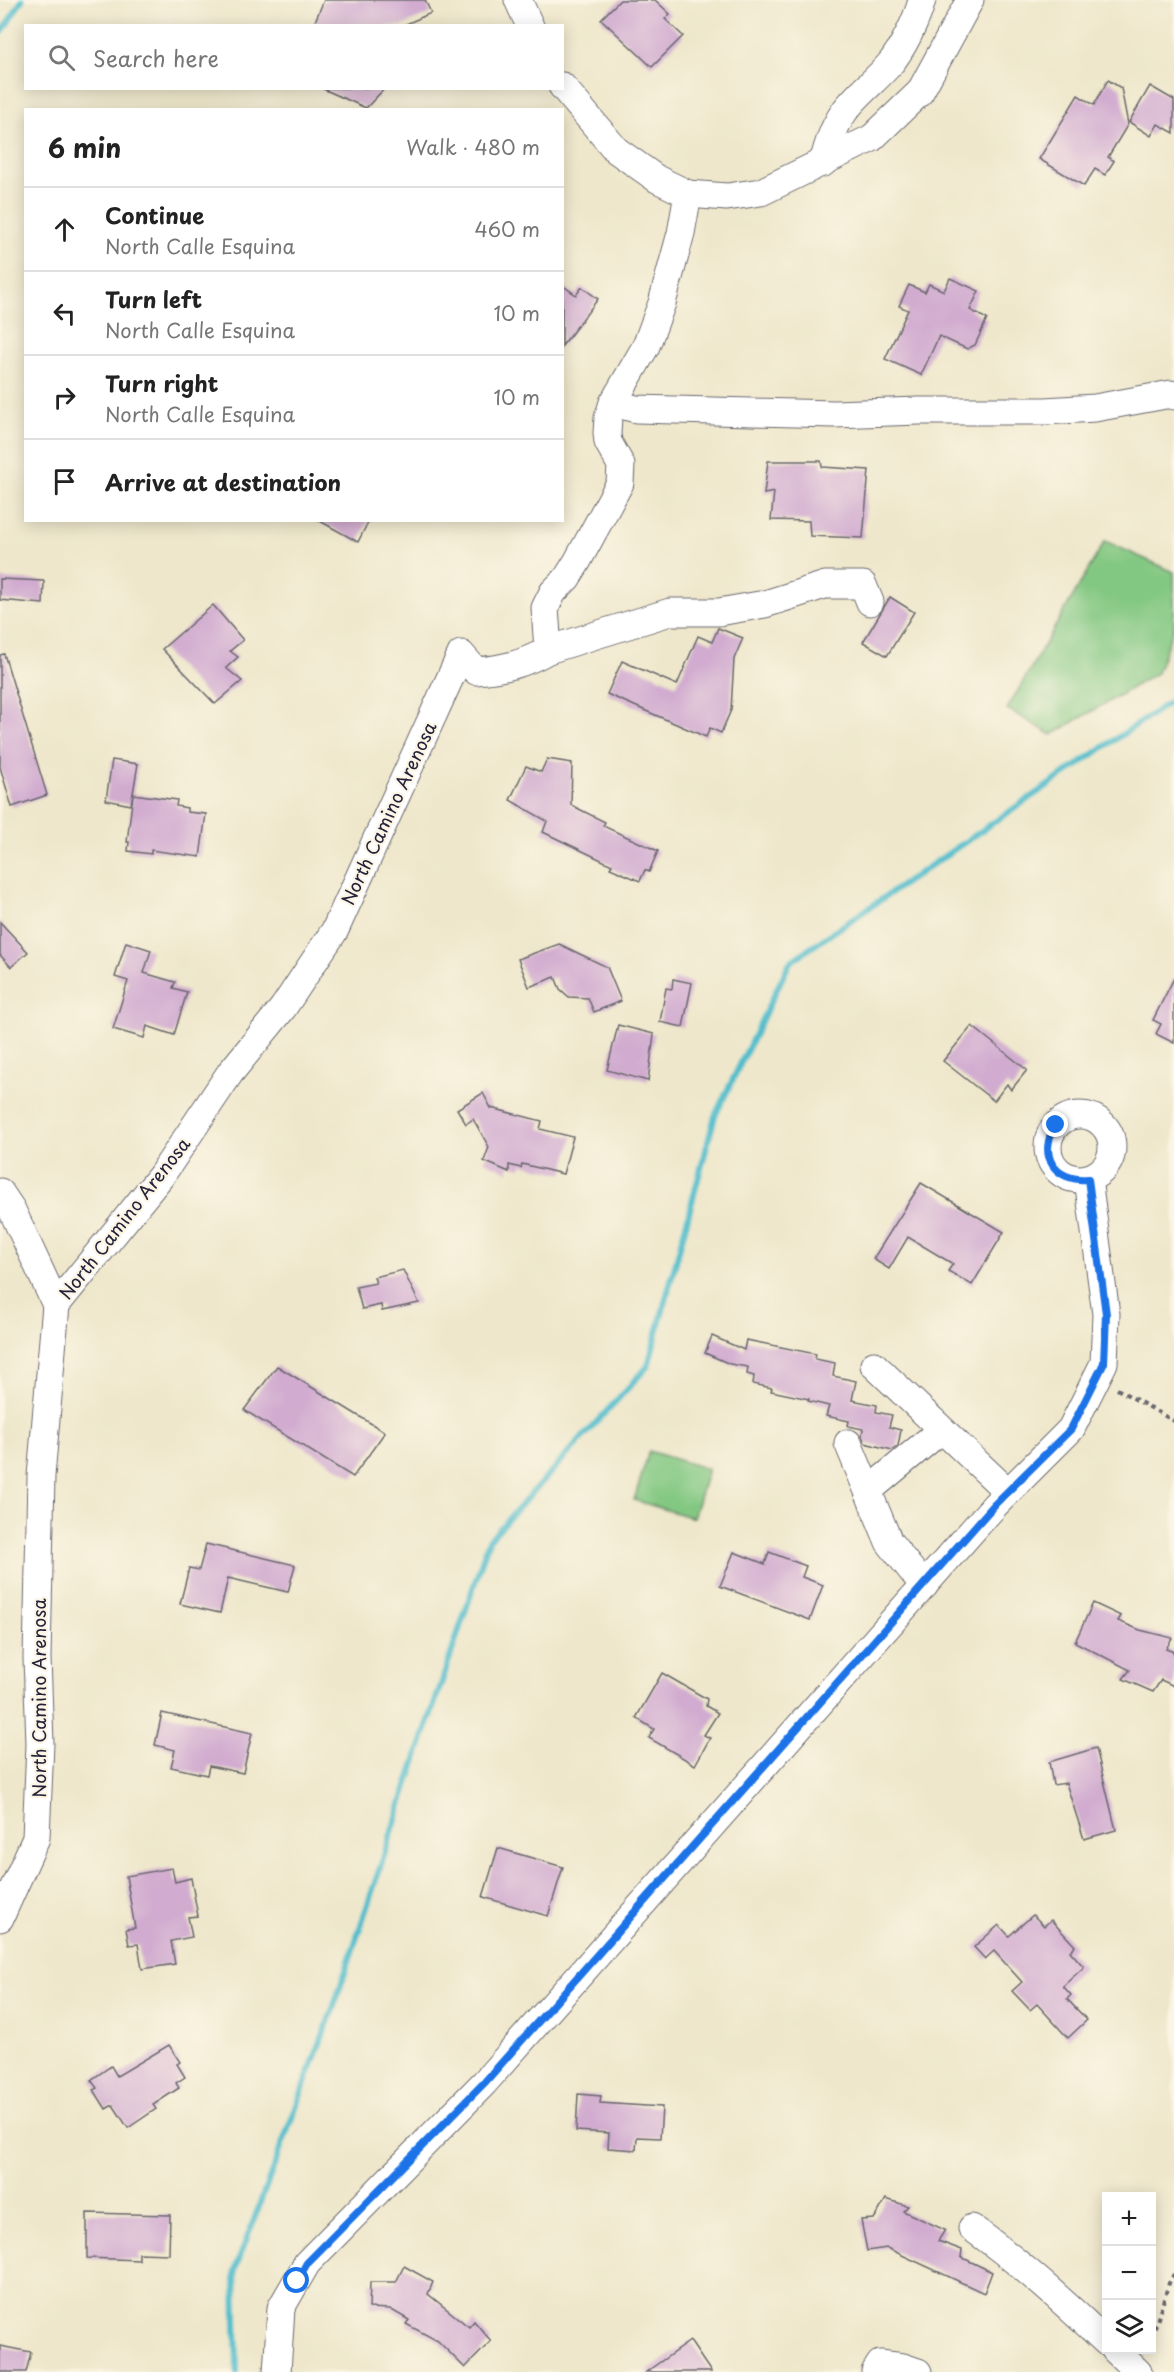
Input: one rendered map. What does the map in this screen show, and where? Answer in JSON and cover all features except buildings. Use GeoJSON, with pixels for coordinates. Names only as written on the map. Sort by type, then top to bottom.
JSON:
{"type":"FeatureCollection","features":[{"type":"Feature","properties":{"kind":"street"},"geometry":{"type":"LineString","coordinates":[[518,0],[529,24]]}},
{"type":"Feature","properties":{"kind":"street"},"geometry":{"type":"LineString","coordinates":[[823,163],[829,140],[837,124],[846,110],[891,63],[919,14],[922,0]]}},
{"type":"Feature","properties":{"kind":"street"},"geometry":{"type":"LineString","coordinates":[[564,88],[616,150],[657,179],[688,194],[727,197],[761,192],[872,138],[920,92],[970,0]]}},
{"type":"Feature","properties":{"kind":"street"},"geometry":{"type":"LineString","coordinates":[[688,194],[681,233],[662,303],[646,346],[608,418],[608,442],[621,465],[620,483],[577,562],[567,578],[553,592],[545,608],[548,650],[670,612],[719,612],[765,604],[825,585],[863,585],[870,602]]}},
{"type":"Feature","properties":{"kind":"street"},"geometry":{"type":"LineString","coordinates":[[614,403],[636,409],[697,411],[834,414],[919,411],[1006,412],[1095,408],[1138,399],[1171,394],[1174,396]]}},
{"type":"Feature","properties":{"kind":"street","name":"North Camino Arenosa"},"geometry":{"type":"LineString","coordinates":[[0,1918],[36,1838],[40,1744],[37,1658],[41,1476],[57,1305],[161,1176],[230,1073],[283,1008],[335,930],[461,654],[476,670],[504,669],[548,650]]}},
{"type":"Feature","properties":{"kind":"street"},"geometry":{"type":"LineString","coordinates":[[277,2372],[281,2308],[307,2263],[484,2083],[1008,1492],[1071,1429],[1104,1363],[1106,1314],[1088,1179]]}},
{"type":"Feature","properties":{"kind":"street"},"geometry":{"type":"LineString","coordinates":[[0,1192],[12,1210],[57,1305]]}},
{"type":"Feature","properties":{"kind":"street"},"geometry":{"type":"LineString","coordinates":[[874,1365],[1008,1492]]}},
{"type":"Feature","properties":{"kind":"street"},"geometry":{"type":"LineString","coordinates":[[868,1491],[941,1430]]}},
{"type":"Feature","properties":{"kind":"street"},"geometry":{"type":"LineString","coordinates":[[848,1443],[889,1542],[924,1586]]}},
{"type":"Feature","properties":{"kind":"street"},"geometry":{"type":"LineString","coordinates":[[972,2228],[998,2246],[1102,2337]]}},
{"type":"Feature","properties":{"kind":"street"},"geometry":{"type":"LineString","coordinates":[[1119,2354],[1138,2372]]}},
{"type":"Feature","properties":{"kind":"street"},"geometry":{"type":"LineString","coordinates":[[874,2372],[880,2364],[903,2367],[918,2372]]}},
{"type":"Feature","properties":{"kind":"path"},"geometry":{"type":"LineString","coordinates":[[1097,1377],[1174,1421]]}},
{"type":"Feature","properties":{"kind":"path"},"geometry":{"type":"LineString","coordinates":[[1156,2324],[1174,2274]]}},
{"type":"Feature","properties":{"kind":"green space"},"geometry":{"type":"Polygon","coordinates":[[[1105,541],[1174,572],[1174,627],[1157,673],[1052,735],[1007,709],[1105,541]]]}},
{"type":"Feature","properties":{"kind":"green space"},"geometry":{"type":"Polygon","coordinates":[[[649,1451],[708,1469],[693,1518],[634,1500],[649,1451]]]}},
{"type":"Feature","properties":{"kind":"waterway"},"geometry":{"type":"LineString","coordinates":[[0,35],[22,0]]}},
{"type":"Feature","properties":{"kind":"waterway"},"geometry":{"type":"LineString","coordinates":[[237,2372],[235,2270],[334,2006],[489,1540],[648,1366],[715,1116],[790,962],[1174,699]]}},
{"type":"Feature","properties":{"kind":"route"},"geometry":{"type":"LineString","coordinates":[[297,2281],[307,2263],[484,2083],[995,1504],[1071,1429],[1104,1363],[1106,1314],[1088,1179],[1068,1178],[1052,1164],[1047,1144],[1056,1125]]}}]}
